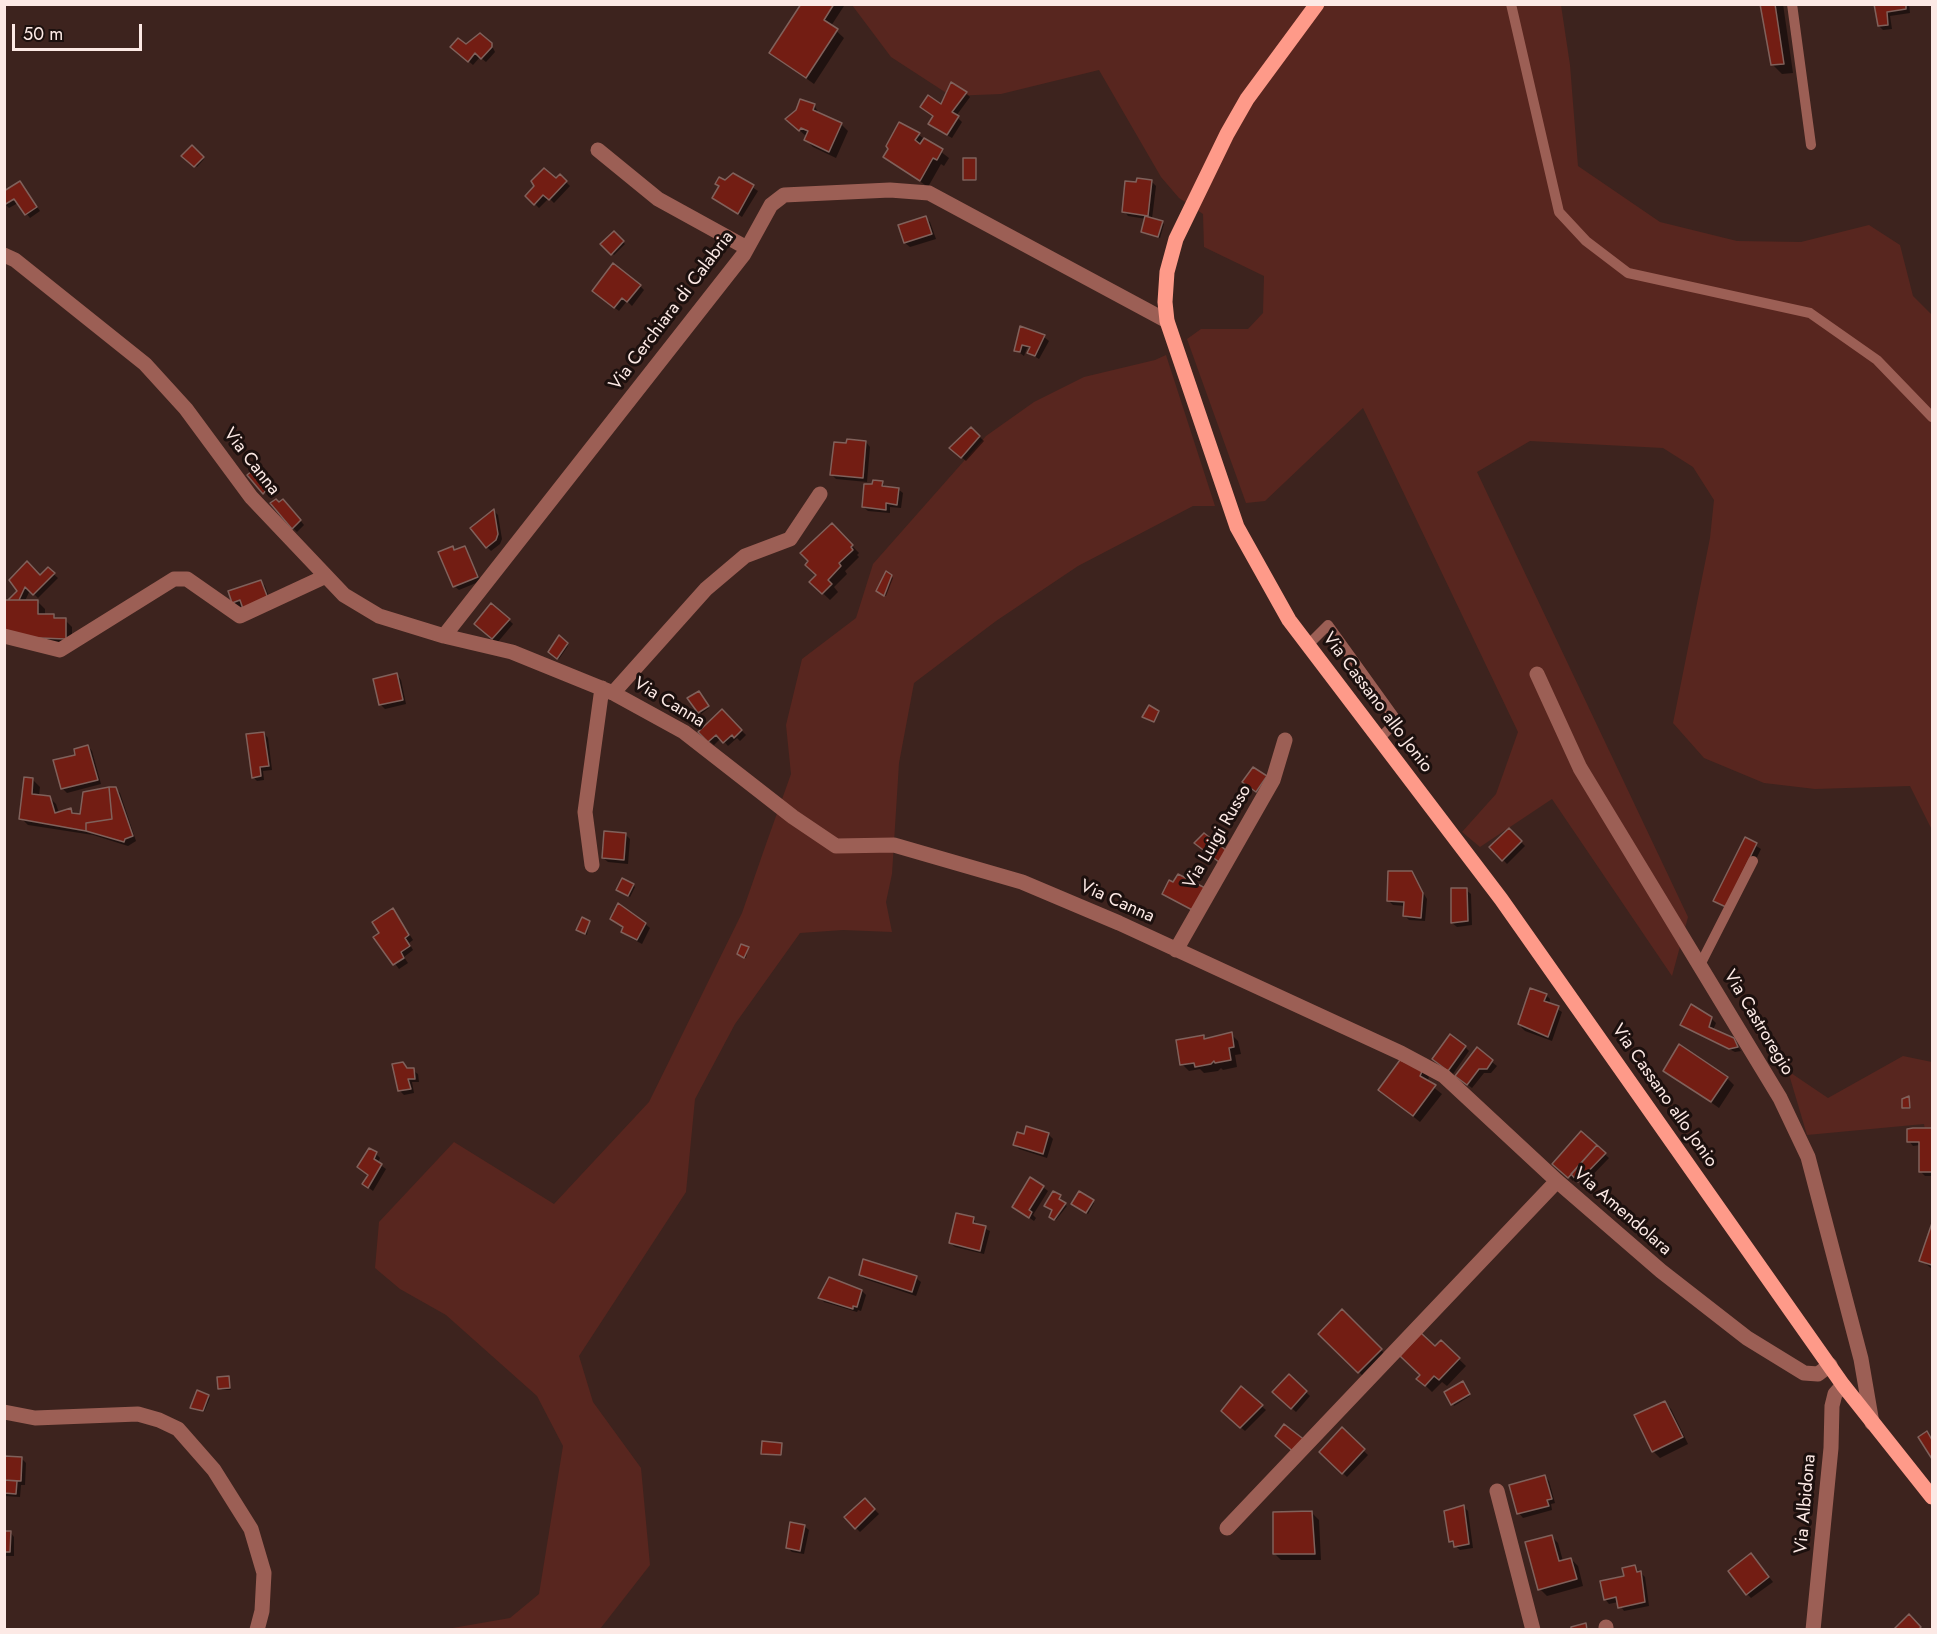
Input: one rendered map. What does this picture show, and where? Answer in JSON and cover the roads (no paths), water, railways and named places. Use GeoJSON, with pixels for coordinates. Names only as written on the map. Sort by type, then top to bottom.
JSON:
{"type":"FeatureCollection","features":[{"type":"Feature","properties":{"kind":"main road","name":"Via Cassano allo Jonio"},"geometry":{"type":"LineString","coordinates":[[1317,4],[1247,99],[1176,239],[1167,272],[1165,302],[1167,321],[1237,527],[1289,620],[1501,899],[1843,1385],[1932,1497]]}},
{"type":"Feature","properties":{"kind":"street"},"geometry":{"type":"LineString","coordinates":[[598,150],[658,199],[747,248]]}},
{"type":"Feature","properties":{"kind":"street","name":"Via Cerchiara di Calabria"},"geometry":{"type":"LineString","coordinates":[[444,636],[747,248],[771,205],[784,195],[890,190],[929,193],[1167,321]]}},
{"type":"Feature","properties":{"kind":"street","name":"Via Canna"},"geometry":{"type":"LineString","coordinates":[[4,255],[15,260],[145,364],[186,409],[251,497],[324,577],[344,595],[379,616],[444,636],[512,652],[607,690],[684,732],[793,817],[836,846],[894,845],[1022,882],[1401,1053]]}},
{"type":"Feature","properties":{"kind":"street"},"geometry":{"type":"LineString","coordinates":[[592,865],[585,812],[588,771],[607,690],[706,589],[745,556],[790,539],[820,494]]}},
{"type":"Feature","properties":{"kind":"street"},"geometry":{"type":"LineString","coordinates":[[4,636],[60,650],[174,579],[187,579],[240,616],[324,577]]}},
{"type":"Feature","properties":{"kind":"street","name":"Via Castroregio"},"geometry":{"type":"LineString","coordinates":[[1537,674],[1580,768],[1780,1098],[1808,1157],[1856,1336],[1872,1423]]}},
{"type":"Feature","properties":{"kind":"street","name":"Via Luigi Russo"},"geometry":{"type":"LineString","coordinates":[[1176,950],[1273,780],[1285,740]]}},
{"type":"Feature","properties":{"kind":"street","name":"Via Amendolara"},"geometry":{"type":"LineString","coordinates":[[1401,1053],[1444,1076],[1557,1181],[1661,1271],[1747,1338],[1804,1373],[1818,1374],[1830,1365]]}},
{"type":"Feature","properties":{"kind":"street"},"geometry":{"type":"LineString","coordinates":[[1227,1528],[1557,1181]]}},
{"type":"Feature","properties":{"kind":"street","name":"Via Albidona"},"geometry":{"type":"LineString","coordinates":[[1813,1629],[1831,1448],[1832,1406],[1835,1394],[1843,1385]]}},
{"type":"Feature","properties":{"kind":"street"},"geometry":{"type":"LineString","coordinates":[[4,1412],[35,1419],[138,1414],[178,1429],[214,1470],[251,1529],[264,1573],[262,1611],[257,1629]]}},
{"type":"Feature","properties":{"kind":"street"},"geometry":{"type":"LineString","coordinates":[[1497,1491],[1533,1629]]}},
{"type":"Feature","properties":{"kind":"lane"},"geometry":{"type":"LineString","coordinates":[[1510,4],[1559,212],[1586,241],[1628,273],[1810,313],[1877,360],[1932,417]]}},
{"type":"Feature","properties":{"kind":"lane"},"geometry":{"type":"LineString","coordinates":[[1792,4],[1811,146]]}},
{"type":"Feature","properties":{"kind":"lane"},"geometry":{"type":"LineString","coordinates":[[1308,645],[1328,625],[1397,721],[1379,738]]}},
{"type":"Feature","properties":{"kind":"lane"},"geometry":{"type":"LineString","coordinates":[[1700,965],[1753,861]]}}]}
